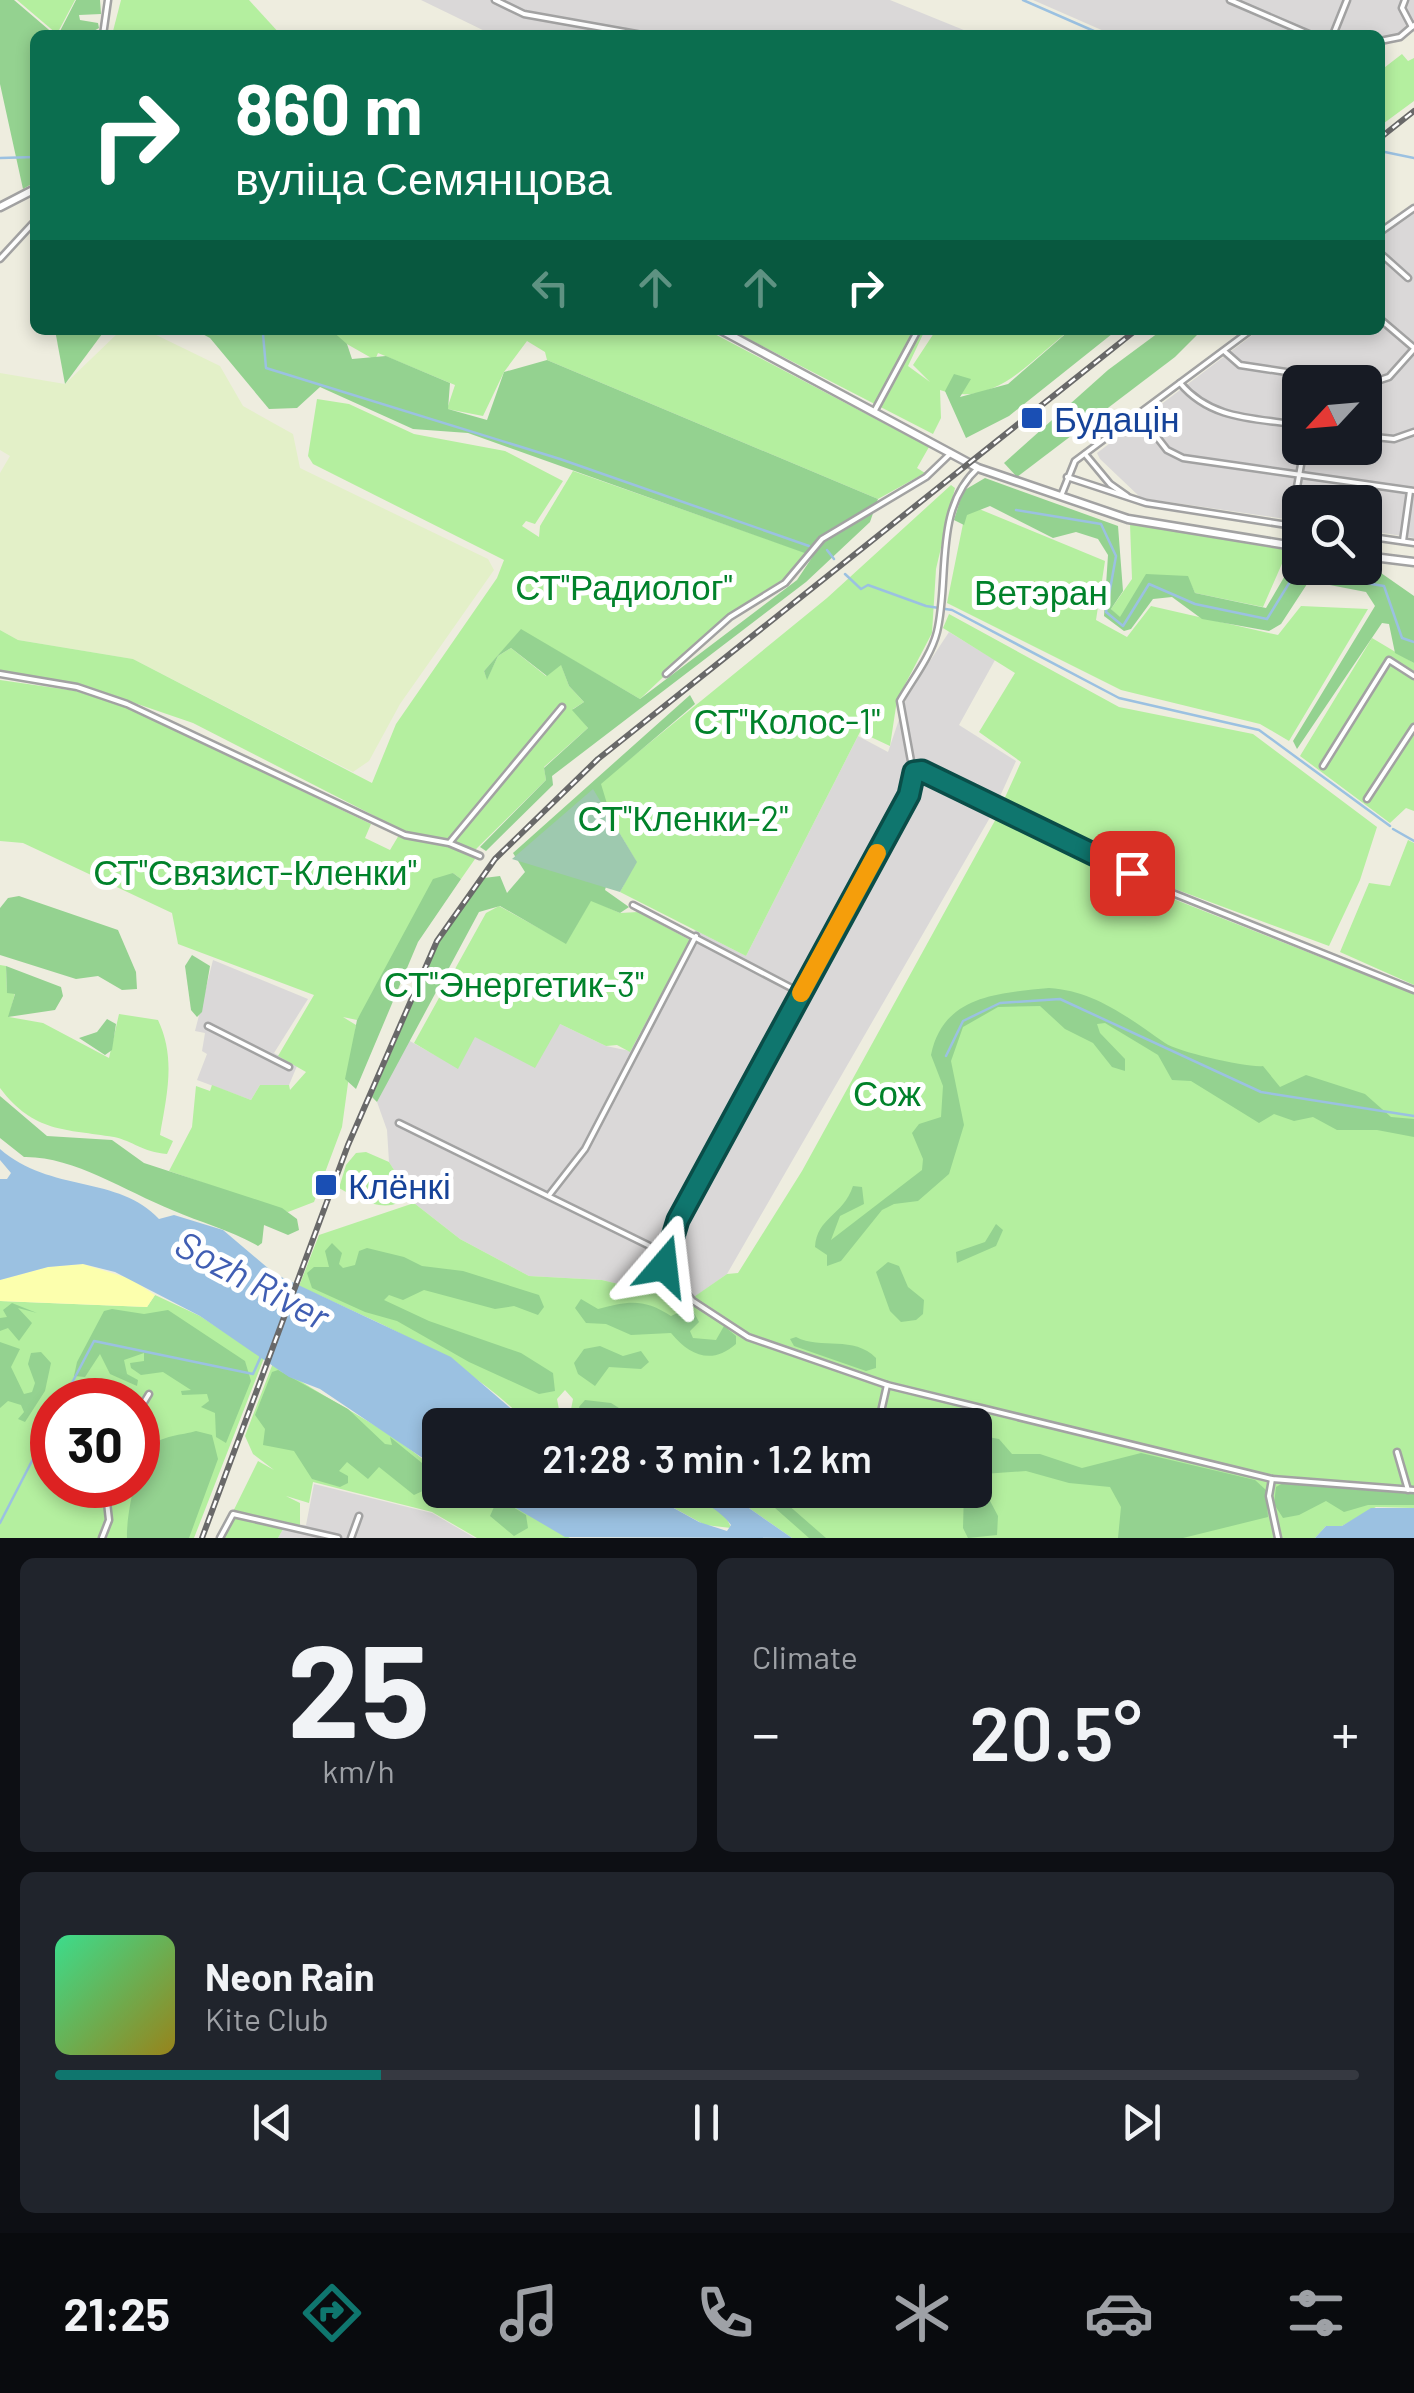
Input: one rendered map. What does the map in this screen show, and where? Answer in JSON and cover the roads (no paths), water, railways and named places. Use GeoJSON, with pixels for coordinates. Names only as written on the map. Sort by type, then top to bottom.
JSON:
{"type":"FeatureCollection","features":[{"type":"Feature","properties":{"kind":"street"},"geometry":{"type":"LineString","coordinates":[[104,30],[108,0]]}},
{"type":"Feature","properties":{"kind":"street"},"geometry":{"type":"LineString","coordinates":[[494,0],[524,14],[614,30]]}},
{"type":"Feature","properties":{"kind":"street"},"geometry":{"type":"LineString","coordinates":[[1232,0],[1301,30]]}},
{"type":"Feature","properties":{"kind":"street"},"geometry":{"type":"LineString","coordinates":[[1334,30],[1347,0]]}},
{"type":"Feature","properties":{"kind":"street"},"geometry":{"type":"LineString","coordinates":[[1385,40],[1400,36],[1413,26],[1402,8],[1405,0]]}},
{"type":"Feature","properties":{"kind":"street"},"geometry":{"type":"LineString","coordinates":[[0,208],[30,192]]}},
{"type":"Feature","properties":{"kind":"street"},"geometry":{"type":"LineString","coordinates":[[1385,228],[1414,208]]}},
{"type":"Feature","properties":{"kind":"street"},"geometry":{"type":"LineString","coordinates":[[0,259],[30,226]]}},
{"type":"Feature","properties":{"kind":"street"},"geometry":{"type":"LineString","coordinates":[[1385,257],[1408,278]]}},
{"type":"Feature","properties":{"kind":"street"},"geometry":{"type":"LineString","coordinates":[[1382,378],[1389,376],[1414,349],[1385,323]]}},
{"type":"Feature","properties":{"kind":"street"},"geometry":{"type":"LineString","coordinates":[[731,335],[978,468],[1128,519],[1282,544]]}},
{"type":"Feature","properties":{"kind":"street"},"geometry":{"type":"LineString","coordinates":[[875,410],[915,335]]}},
{"type":"Feature","properties":{"kind":"street"},"geometry":{"type":"LineString","coordinates":[[1060,496],[1073,463],[1245,335]]}},
{"type":"Feature","properties":{"kind":"street"},"geometry":{"type":"LineString","coordinates":[[1224,351],[1240,364],[1282,373]]}},
{"type":"Feature","properties":{"kind":"street"},"geometry":{"type":"LineString","coordinates":[[1180,383],[1197,403],[1212,412],[1282,422]]}},
{"type":"Feature","properties":{"kind":"street"},"geometry":{"type":"LineString","coordinates":[[1139,414],[1167,450],[1182,458],[1412,492],[1403,541]]}},
{"type":"Feature","properties":{"kind":"street"},"geometry":{"type":"LineString","coordinates":[[1382,438],[1394,439],[1414,432]]}},
{"type":"Feature","properties":{"kind":"street"},"geometry":{"type":"LineString","coordinates":[[666,674],[730,617],[785,583],[822,539],[926,477],[951,452]]}},
{"type":"Feature","properties":{"kind":"street"},"geometry":{"type":"LineString","coordinates":[[1085,454],[1110,484],[1134,500]]}},
{"type":"Feature","properties":{"kind":"street"},"geometry":{"type":"LineString","coordinates":[[1298,485],[1301,465]]}},
{"type":"Feature","properties":{"kind":"street"},"geometry":{"type":"LineString","coordinates":[[978,468],[966,479],[954,506],[942,564],[936,635],[900,701],[904,738],[914,772],[909,795],[686,1205],[664,1253],[664,1266],[672,1281],[693,1301],[748,1338],[887,1384],[1272,1479],[1411,1490],[1397,1452]]}},
{"type":"Feature","properties":{"kind":"street"},"geometry":{"type":"LineString","coordinates":[[1067,477],[1134,500],[1282,525]]}},
{"type":"Feature","properties":{"kind":"street"},"geometry":{"type":"LineString","coordinates":[[1382,538],[1414,543]]}},
{"type":"Feature","properties":{"kind":"street"},"geometry":{"type":"LineString","coordinates":[[1382,558],[1414,562]]}},
{"type":"Feature","properties":{"kind":"street"},"geometry":{"type":"LineString","coordinates":[[1323,766],[1389,660],[1414,676]]}},
{"type":"Feature","properties":{"kind":"street"},"geometry":{"type":"LineString","coordinates":[[0,674],[77,687],[126,704],[405,834],[480,856]]}},
{"type":"Feature","properties":{"kind":"street"},"geometry":{"type":"LineString","coordinates":[[449,844],[562,707]]}},
{"type":"Feature","properties":{"kind":"street"},"geometry":{"type":"LineString","coordinates":[[1367,799],[1414,728]]}},
{"type":"Feature","properties":{"kind":"street"},"geometry":{"type":"LineString","coordinates":[[914,772],[922,771],[1175,894],[1414,990]]}},
{"type":"Feature","properties":{"kind":"street"},"geometry":{"type":"LineString","coordinates":[[634,905],[801,993]]}},
{"type":"Feature","properties":{"kind":"street"},"geometry":{"type":"LineString","coordinates":[[550,1194],[584,1149],[696,936]]}},
{"type":"Feature","properties":{"kind":"street"},"geometry":{"type":"LineString","coordinates":[[208,1026],[289,1067]]}},
{"type":"Feature","properties":{"kind":"street"},"geometry":{"type":"LineString","coordinates":[[399,1124],[550,1194],[664,1253]]}},
{"type":"Feature","properties":{"kind":"street"},"geometry":{"type":"LineString","coordinates":[[882,1408],[887,1384]]}},
{"type":"Feature","properties":{"kind":"street"},"geometry":{"type":"LineString","coordinates":[[1272,1479],[1269,1496],[1278,1538]]}},
{"type":"Feature","properties":{"kind":"street"},"geometry":{"type":"LineString","coordinates":[[102,1538],[109,1520],[107,1508]]}},
{"type":"Feature","properties":{"kind":"street"},"geometry":{"type":"LineString","coordinates":[[220,1538],[233,1514],[338,1538]]}},
{"type":"Feature","properties":{"kind":"street"},"geometry":{"type":"LineString","coordinates":[[351,1538],[359,1516]]}},
{"type":"Feature","properties":{"kind":"water","name":"Sozh River"},"geometry":{"type":"Polygon","coordinates":[[[0,1149],[40,1172],[124,1196],[159,1219],[174,1215],[223,1230],[275,1274],[451,1357],[510,1408],[422,1408],[422,1458],[320,1389],[289,1377],[200,1316],[115,1272],[83,1264],[48,1267],[0,1280],[0,1179],[7,1179],[11,1173],[0,1160],[0,1149]]]}},
{"type":"Feature","properties":{"kind":"water"},"geometry":{"type":"Polygon","coordinates":[[[516,1508],[674,1508],[727,1531],[731,1525],[712,1508],[749,1508],[792,1538],[565,1537],[516,1508]]]}},
{"type":"Feature","properties":{"kind":"water"},"geometry":{"type":"Polygon","coordinates":[[[1371,1508],[1414,1508],[1414,1538],[1315,1538],[1326,1526],[1342,1526],[1371,1508]]]}},
{"type":"Feature","properties":{"kind":"waterway"},"geometry":{"type":"LineString","coordinates":[[1023,0],[1092,30]]}},
{"type":"Feature","properties":{"kind":"waterway"},"geometry":{"type":"LineString","coordinates":[[1385,152],[1414,158]]}},
{"type":"Feature","properties":{"kind":"waterway"},"geometry":{"type":"LineString","coordinates":[[0,158],[30,157]]}},
{"type":"Feature","properties":{"kind":"waterway"},"geometry":{"type":"LineString","coordinates":[[263,335],[266,368],[560,459],[809,546]]}},
{"type":"Feature","properties":{"kind":"waterway"},"geometry":{"type":"LineString","coordinates":[[1016,510],[1101,524],[1116,556],[1106,612],[1123,626],[1149,584],[1195,604],[1267,619],[1296,572],[1384,586],[1402,638],[1414,642]]}},
{"type":"Feature","properties":{"kind":"waterway"},"geometry":{"type":"LineString","coordinates":[[827,550],[834,559]]}},
{"type":"Feature","properties":{"kind":"waterway"},"geometry":{"type":"LineString","coordinates":[[845,574],[861,589],[868,585],[926,606],[952,610],[1119,698],[1259,730],[1390,826]]}},
{"type":"Feature","properties":{"kind":"waterway"},"geometry":{"type":"LineString","coordinates":[[1393,829],[1414,841]]}},
{"type":"Feature","properties":{"kind":"waterway"},"geometry":{"type":"LineString","coordinates":[[946,1056],[963,1021],[1000,1003],[1060,999],[1261,1092],[1414,1116]]}},
{"type":"Feature","properties":{"kind":"waterway"},"geometry":{"type":"LineString","coordinates":[[75,1378],[94,1341],[253,1374],[261,1356]]}},
{"type":"Feature","properties":{"kind":"waterway"},"geometry":{"type":"LineString","coordinates":[[0,1523],[30,1465]]}},
{"type":"Feature","properties":{"kind":"railway"},"geometry":{"type":"LineString","coordinates":[[1385,134],[1414,111]]}},
{"type":"Feature","properties":{"kind":"railway"},"geometry":{"type":"LineString","coordinates":[[202,1538],[348,1145],[437,941],[495,859],[598,759],[1130,335]]}},
{"type":"Feature","properties":{"kind":"place","name":"Будацін"},"geometry":{"type":"Point","coordinates":[1032,418]}},
{"type":"Feature","properties":{"kind":"place","name":"Клёнкі"},"geometry":{"type":"Point","coordinates":[326,1185]}},
{"type":"Feature","properties":{"kind":"park label","name":"СТ\"Радиолог\""},"geometry":{"type":"Point","coordinates":[624,586]}},
{"type":"Feature","properties":{"kind":"park label","name":"Ветэран"},"geometry":{"type":"Point","coordinates":[1041,591]}},
{"type":"Feature","properties":{"kind":"park label","name":"СТ\"Колос-1\""},"geometry":{"type":"Point","coordinates":[787,720]}},
{"type":"Feature","properties":{"kind":"park label","name":"СТ\"Кленки-2\""},"geometry":{"type":"Point","coordinates":[683,817]}},
{"type":"Feature","properties":{"kind":"park label","name":"СТ\"Связист-Кленки\""},"geometry":{"type":"Point","coordinates":[255,871]}},
{"type":"Feature","properties":{"kind":"park label","name":"СТ\"Энергетик-3\""},"geometry":{"type":"Point","coordinates":[514,983]}},
{"type":"Feature","properties":{"kind":"park label","name":"Сож"},"geometry":{"type":"Point","coordinates":[887,1092]}}]}
